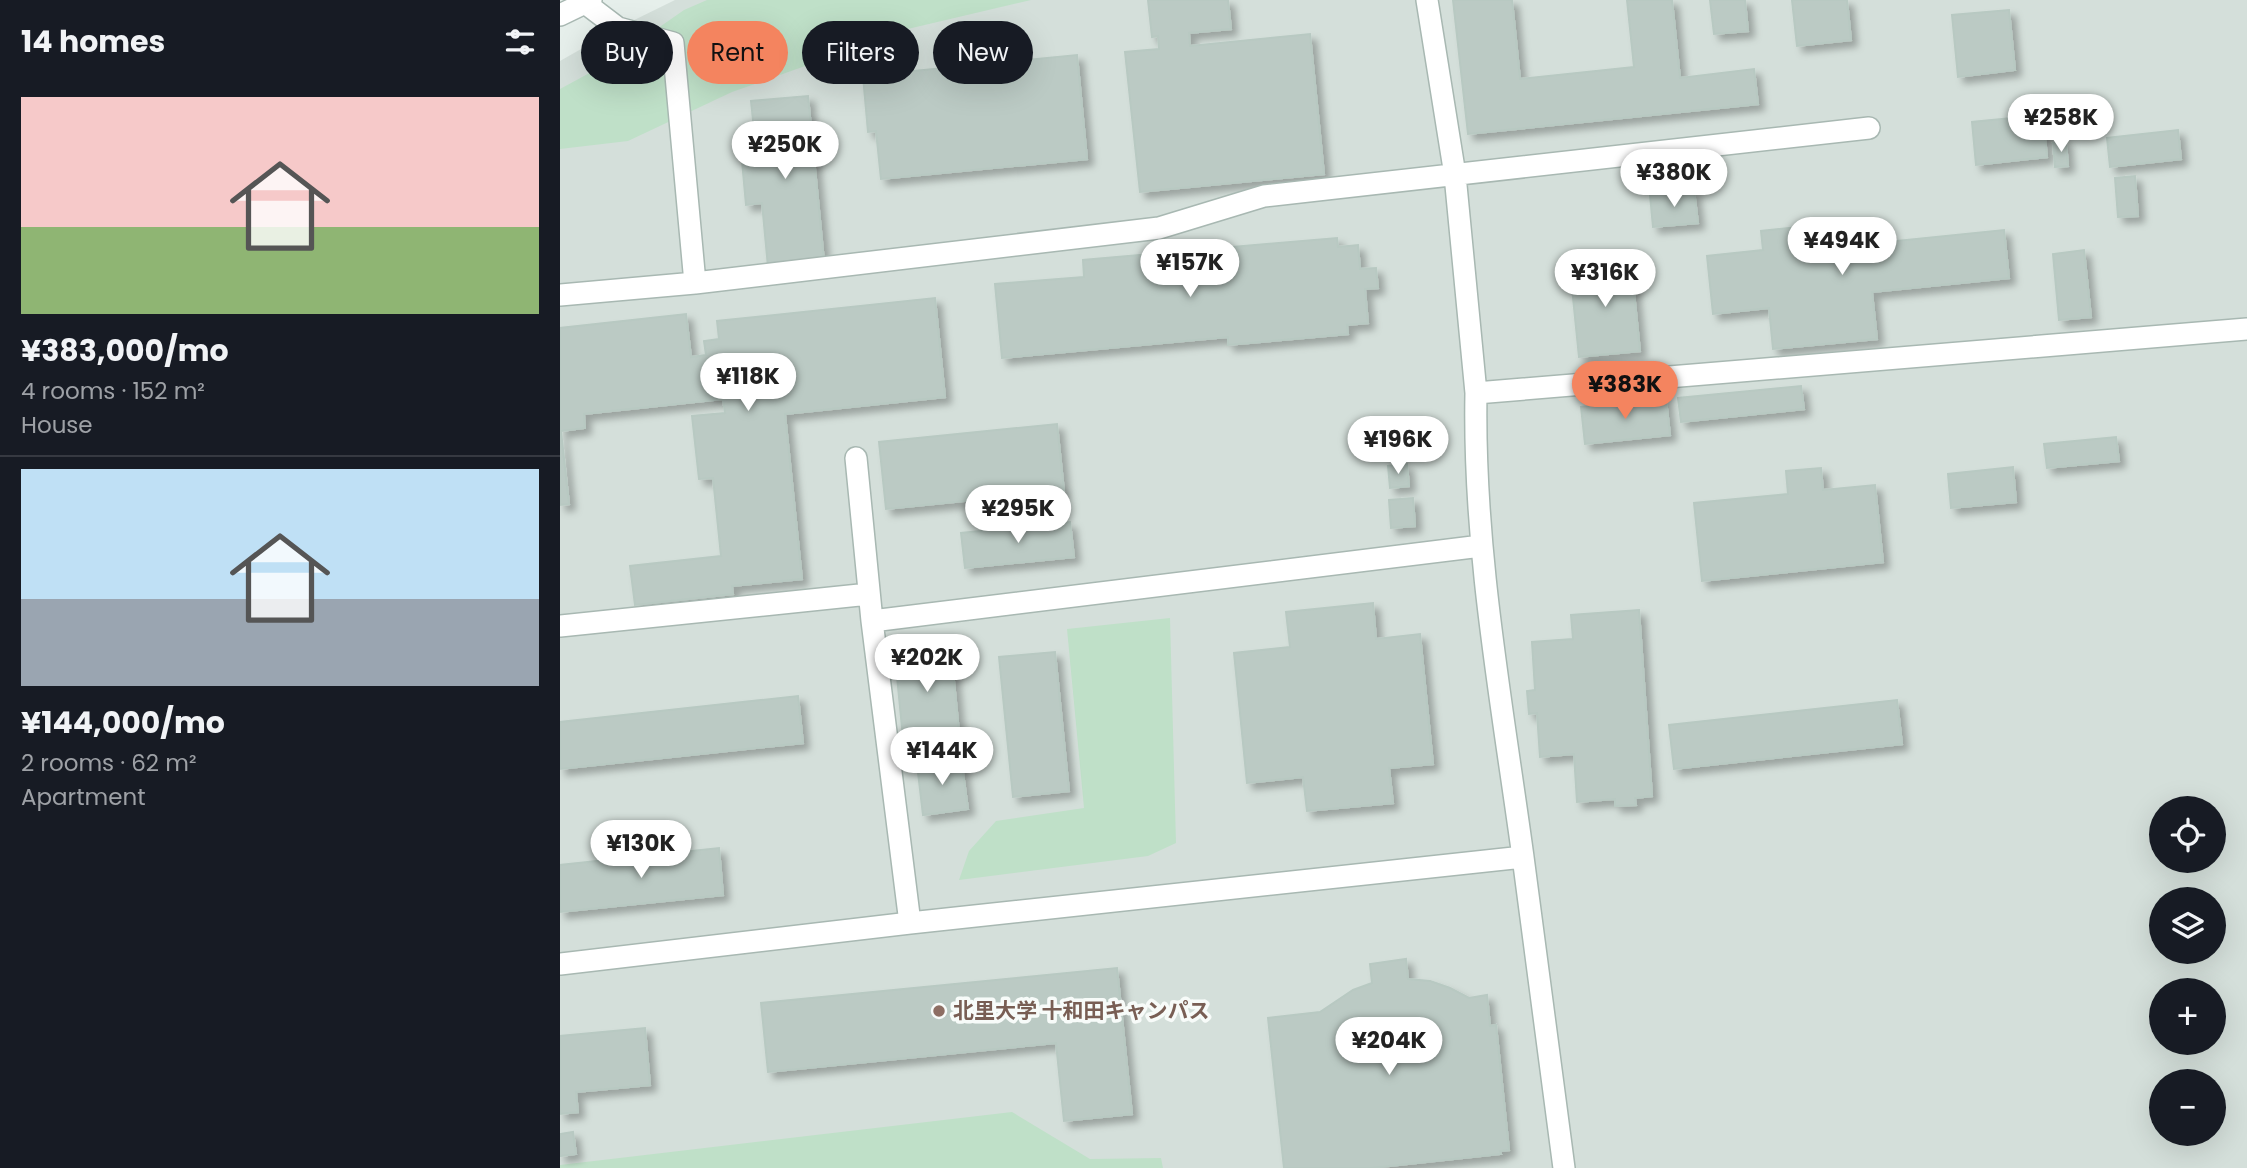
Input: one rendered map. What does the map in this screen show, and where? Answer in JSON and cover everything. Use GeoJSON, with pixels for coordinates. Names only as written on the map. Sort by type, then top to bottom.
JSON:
{"type":"FeatureCollection","features":[{"type":"Feature","properties":{"kind":"street"},"geometry":{"type":"LineString","coordinates":[[1427,0],[1455,175],[1476,393],[1475,457],[1480,546],[1564,1168]]}},
{"type":"Feature","properties":{"kind":"street"},"geometry":{"type":"LineString","coordinates":[[560,15],[588,2],[618,28],[673,43],[695,283]]}},
{"type":"Feature","properties":{"kind":"street"},"geometry":{"type":"LineString","coordinates":[[560,295],[695,283],[1160,228],[1265,196],[1869,128]]}},
{"type":"Feature","properties":{"kind":"street"},"geometry":{"type":"LineString","coordinates":[[1476,393],[2247,329]]}},
{"type":"Feature","properties":{"kind":"street"},"geometry":{"type":"LineString","coordinates":[[856,458],[872,621],[911,923]]}},
{"type":"Feature","properties":{"kind":"street"},"geometry":{"type":"LineString","coordinates":[[872,621],[1480,546]]}},
{"type":"Feature","properties":{"kind":"street"},"geometry":{"type":"LineString","coordinates":[[560,626],[869,594]]}},
{"type":"Feature","properties":{"kind":"street"},"geometry":{"type":"LineString","coordinates":[[560,964],[911,923],[1523,858]]}},
{"type":"Feature","properties":{"kind":"shaded area"},"geometry":{"type":"Polygon","coordinates":[[[675,0],[2247,0],[2247,1168],[560,1168],[560,61],[581,49],[581,84],[673,84],[673,21],[632,21],[675,0]]]}},
{"type":"Feature","properties":{"kind":"green space"},"geometry":{"type":"Polygon","coordinates":[[[707,0],[1031,0],[919,26],[919,21],[802,21],[802,67],[788,72],[788,21],[687,21],[687,84],[755,84],[628,141],[560,149],[560,89],[581,78],[581,84],[673,84],[673,21],[668,21],[684,10],[707,0]]]}},
{"type":"Feature","properties":{"kind":"green space"},"geometry":{"type":"Polygon","coordinates":[[[1170,618],[1176,843],[1148,856],[959,880],[969,851],[996,821],[1084,808],[1067,629],[1170,618]]]}},
{"type":"Feature","properties":{"kind":"green space"},"geometry":{"type":"Polygon","coordinates":[[[1012,1112],[1090,1159],[1161,1158],[1163,1168],[560,1168],[560,1165],[1012,1112]]]}},
{"type":"Feature","properties":{"kind":"building"},"geometry":{"type":"Polygon","coordinates":[[[1148,0],[1228,0],[1231,29],[1189,33],[1190,46],[1310,34],[1324,174],[1140,192],[1125,52],[1159,49],[1158,36],[1152,37],[1148,0]]]}},
{"type":"Feature","properties":{"kind":"building"},"geometry":{"type":"Polygon","coordinates":[[[1453,0],[1512,0],[1520,79],[1634,67],[1627,0],[1672,0],[1680,78],[1754,69],[1758,104],[1468,134],[1453,0]]]}},
{"type":"Feature","properties":{"kind":"building"},"geometry":{"type":"Polygon","coordinates":[[[1710,0],[1745,0],[1748,31],[1714,34],[1710,0]]]}},
{"type":"Feature","properties":{"kind":"building"},"geometry":{"type":"Polygon","coordinates":[[[1792,0],[1847,0],[1851,40],[1797,46],[1792,0]]]}},
{"type":"Feature","properties":{"kind":"building"},"geometry":{"type":"Polygon","coordinates":[[[2009,10],[2015,70],[1958,77],[1952,15],[2009,10]]]}},
{"type":"Feature","properties":{"kind":"building"},"geometry":{"type":"Polygon","coordinates":[[[1077,55],[1087,159],[881,179],[876,131],[868,132],[864,84],[919,84],[919,71],[933,69],[933,84],[1033,84],[1033,59],[1077,55]]]}},
{"type":"Feature","properties":{"kind":"building"},"geometry":{"type":"Polygon","coordinates":[[[808,96],[824,261],[768,267],[762,203],[746,205],[741,150],[756,149],[751,101],[808,96]]]}},
{"type":"Feature","properties":{"kind":"building"},"geometry":{"type":"Polygon","coordinates":[[[2043,115],[2047,157],[1976,165],[1972,122],[2043,115]]]}},
{"type":"Feature","properties":{"kind":"building"},"geometry":{"type":"Polygon","coordinates":[[[2178,130],[2181,159],[2110,167],[2107,138],[2178,130]]]}},
{"type":"Feature","properties":{"kind":"building"},"geometry":{"type":"Polygon","coordinates":[[[2066,141],[2068,166],[2055,167],[2053,143],[2066,141]]]}},
{"type":"Feature","properties":{"kind":"building"},"geometry":{"type":"Polygon","coordinates":[[[2135,176],[2138,216],[2118,217],[2115,178],[2135,176]]]}},
{"type":"Feature","properties":{"kind":"building"},"geometry":{"type":"Polygon","coordinates":[[[1694,190],[1698,223],[1653,227],[1650,195],[1694,190]]]}},
{"type":"Feature","properties":{"kind":"building"},"geometry":{"type":"Polygon","coordinates":[[[1865,220],[1867,244],[2004,230],[2009,278],[1872,292],[1877,339],[1773,349],[1769,308],[1713,314],[1707,256],[1763,250],[1761,231],[1865,220]]]}},
{"type":"Feature","properties":{"kind":"building"},"geometry":{"type":"Polygon","coordinates":[[[1337,238],[1338,247],[1358,245],[1360,269],[1376,268],[1378,288],[1365,289],[1368,323],[1347,325],[1348,334],[1228,345],[1228,337],[1002,358],[995,284],[1084,277],[1083,260],[1337,238]]]}},
{"type":"Feature","properties":{"kind":"building"},"geometry":{"type":"Polygon","coordinates":[[[2084,250],[2091,317],[2059,320],[2053,254],[2084,250]]]}},
{"type":"Feature","properties":{"kind":"building"},"geometry":{"type":"Polygon","coordinates":[[[1631,262],[1640,351],[1579,357],[1570,268],[1631,262]]]}},
{"type":"Feature","properties":{"kind":"building"},"geometry":{"type":"Polygon","coordinates":[[[935,298],[945,397],[785,414],[802,579],[732,586],[733,594],[635,605],[630,566],[721,556],[713,478],[699,479],[692,416],[725,413],[723,399],[584,414],[585,428],[561,431],[569,504],[560,505],[560,328],[686,314],[691,357],[706,355],[704,341],[719,339],[717,321],[935,298]]]}},
{"type":"Feature","properties":{"kind":"building"},"geometry":{"type":"Polygon","coordinates":[[[1801,386],[1804,409],[1681,422],[1678,398],[1801,386]]]}},
{"type":"Feature","properties":{"kind":"building"},"geometry":{"type":"Polygon","coordinates":[[[1666,399],[1670,435],[1585,444],[1581,407],[1666,399]]]}},
{"type":"Feature","properties":{"kind":"building"},"geometry":{"type":"Polygon","coordinates":[[[1057,424],[1064,491],[886,509],[879,442],[1057,424]]]}},
{"type":"Feature","properties":{"kind":"building"},"geometry":{"type":"Polygon","coordinates":[[[2116,437],[2119,461],[2047,468],[2044,444],[2116,437]]]}},
{"type":"Feature","properties":{"kind":"building"},"geometry":{"type":"Polygon","coordinates":[[[1407,464],[1409,486],[1390,488],[1388,466],[1407,464]]]}},
{"type":"Feature","properties":{"kind":"building"},"geometry":{"type":"Polygon","coordinates":[[[2013,467],[2016,502],[1951,508],[1948,474],[2013,467]]]}},
{"type":"Feature","properties":{"kind":"building"},"geometry":{"type":"Polygon","coordinates":[[[1821,468],[1823,490],[1875,485],[1883,562],[1702,581],[1694,503],[1788,494],[1786,471],[1821,468]]]}},
{"type":"Feature","properties":{"kind":"building"},"geometry":{"type":"Polygon","coordinates":[[[1413,498],[1415,526],[1391,528],[1389,500],[1413,498]]]}},
{"type":"Feature","properties":{"kind":"building"},"geometry":{"type":"Polygon","coordinates":[[[1070,522],[1074,557],[965,568],[961,533],[1070,522]]]}},
{"type":"Feature","properties":{"kind":"building"},"geometry":{"type":"Polygon","coordinates":[[[1373,603],[1376,639],[1420,634],[1433,764],[1389,768],[1393,803],[1307,811],[1303,777],[1247,783],[1234,653],[1290,647],[1286,612],[1373,603]]]}},
{"type":"Feature","properties":{"kind":"building"},"geometry":{"type":"Polygon","coordinates":[[[1639,610],[1652,796],[1635,798],[1636,805],[1615,806],[1615,799],[1577,802],[1574,754],[1540,757],[1537,713],[1529,714],[1527,691],[1535,690],[1532,642],[1573,639],[1571,615],[1639,610]]]}},
{"type":"Feature","properties":{"kind":"building"},"geometry":{"type":"Polygon","coordinates":[[[951,650],[959,732],[903,738],[895,656],[951,650]]]}},
{"type":"Feature","properties":{"kind":"building"},"geometry":{"type":"Polygon","coordinates":[[[1055,652],[1069,791],[1013,797],[999,657],[1055,652]]]}},
{"type":"Feature","properties":{"kind":"building"},"geometry":{"type":"Polygon","coordinates":[[[798,696],[803,743],[560,769],[560,722],[798,696]]]}},
{"type":"Feature","properties":{"kind":"building"},"geometry":{"type":"Polygon","coordinates":[[[1897,700],[1902,744],[1674,769],[1669,725],[1897,700]]]}},
{"type":"Feature","properties":{"kind":"building"},"geometry":{"type":"Polygon","coordinates":[[[961,758],[968,809],[923,815],[917,764],[961,758]]]}},
{"type":"Feature","properties":{"kind":"building"},"geometry":{"type":"Polygon","coordinates":[[[719,848],[723,895],[560,912],[560,865],[719,848]]]}},
{"type":"Feature","properties":{"kind":"building"},"geometry":{"type":"Polygon","coordinates":[[[1406,959],[1408,979],[1430,981],[1469,998],[1487,995],[1490,1026],[1496,1025],[1509,1150],[1500,1151],[1501,1154],[1371,1168],[1284,1168],[1268,1018],[1320,1012],[1353,990],[1372,983],[1370,964],[1406,959]]]}},
{"type":"Feature","properties":{"kind":"building"},"geometry":{"type":"Polygon","coordinates":[[[1117,968],[1132,1114],[1064,1121],[1056,1043],[768,1072],[761,1003],[1117,968]]]}},
{"type":"Feature","properties":{"kind":"building"},"geometry":{"type":"Polygon","coordinates":[[[645,1028],[650,1085],[576,1092],[578,1112],[560,1114],[560,1036],[645,1028]]]}},
{"type":"Feature","properties":{"kind":"building"},"geometry":{"type":"Polygon","coordinates":[[[573,1132],[576,1154],[560,1156],[560,1134],[573,1132]]]}},
{"type":"Feature","properties":{"kind":"place","name":"北里大学 十和田キャンパス"},"geometry":{"type":"Point","coordinates":[939,1011]}}]}
